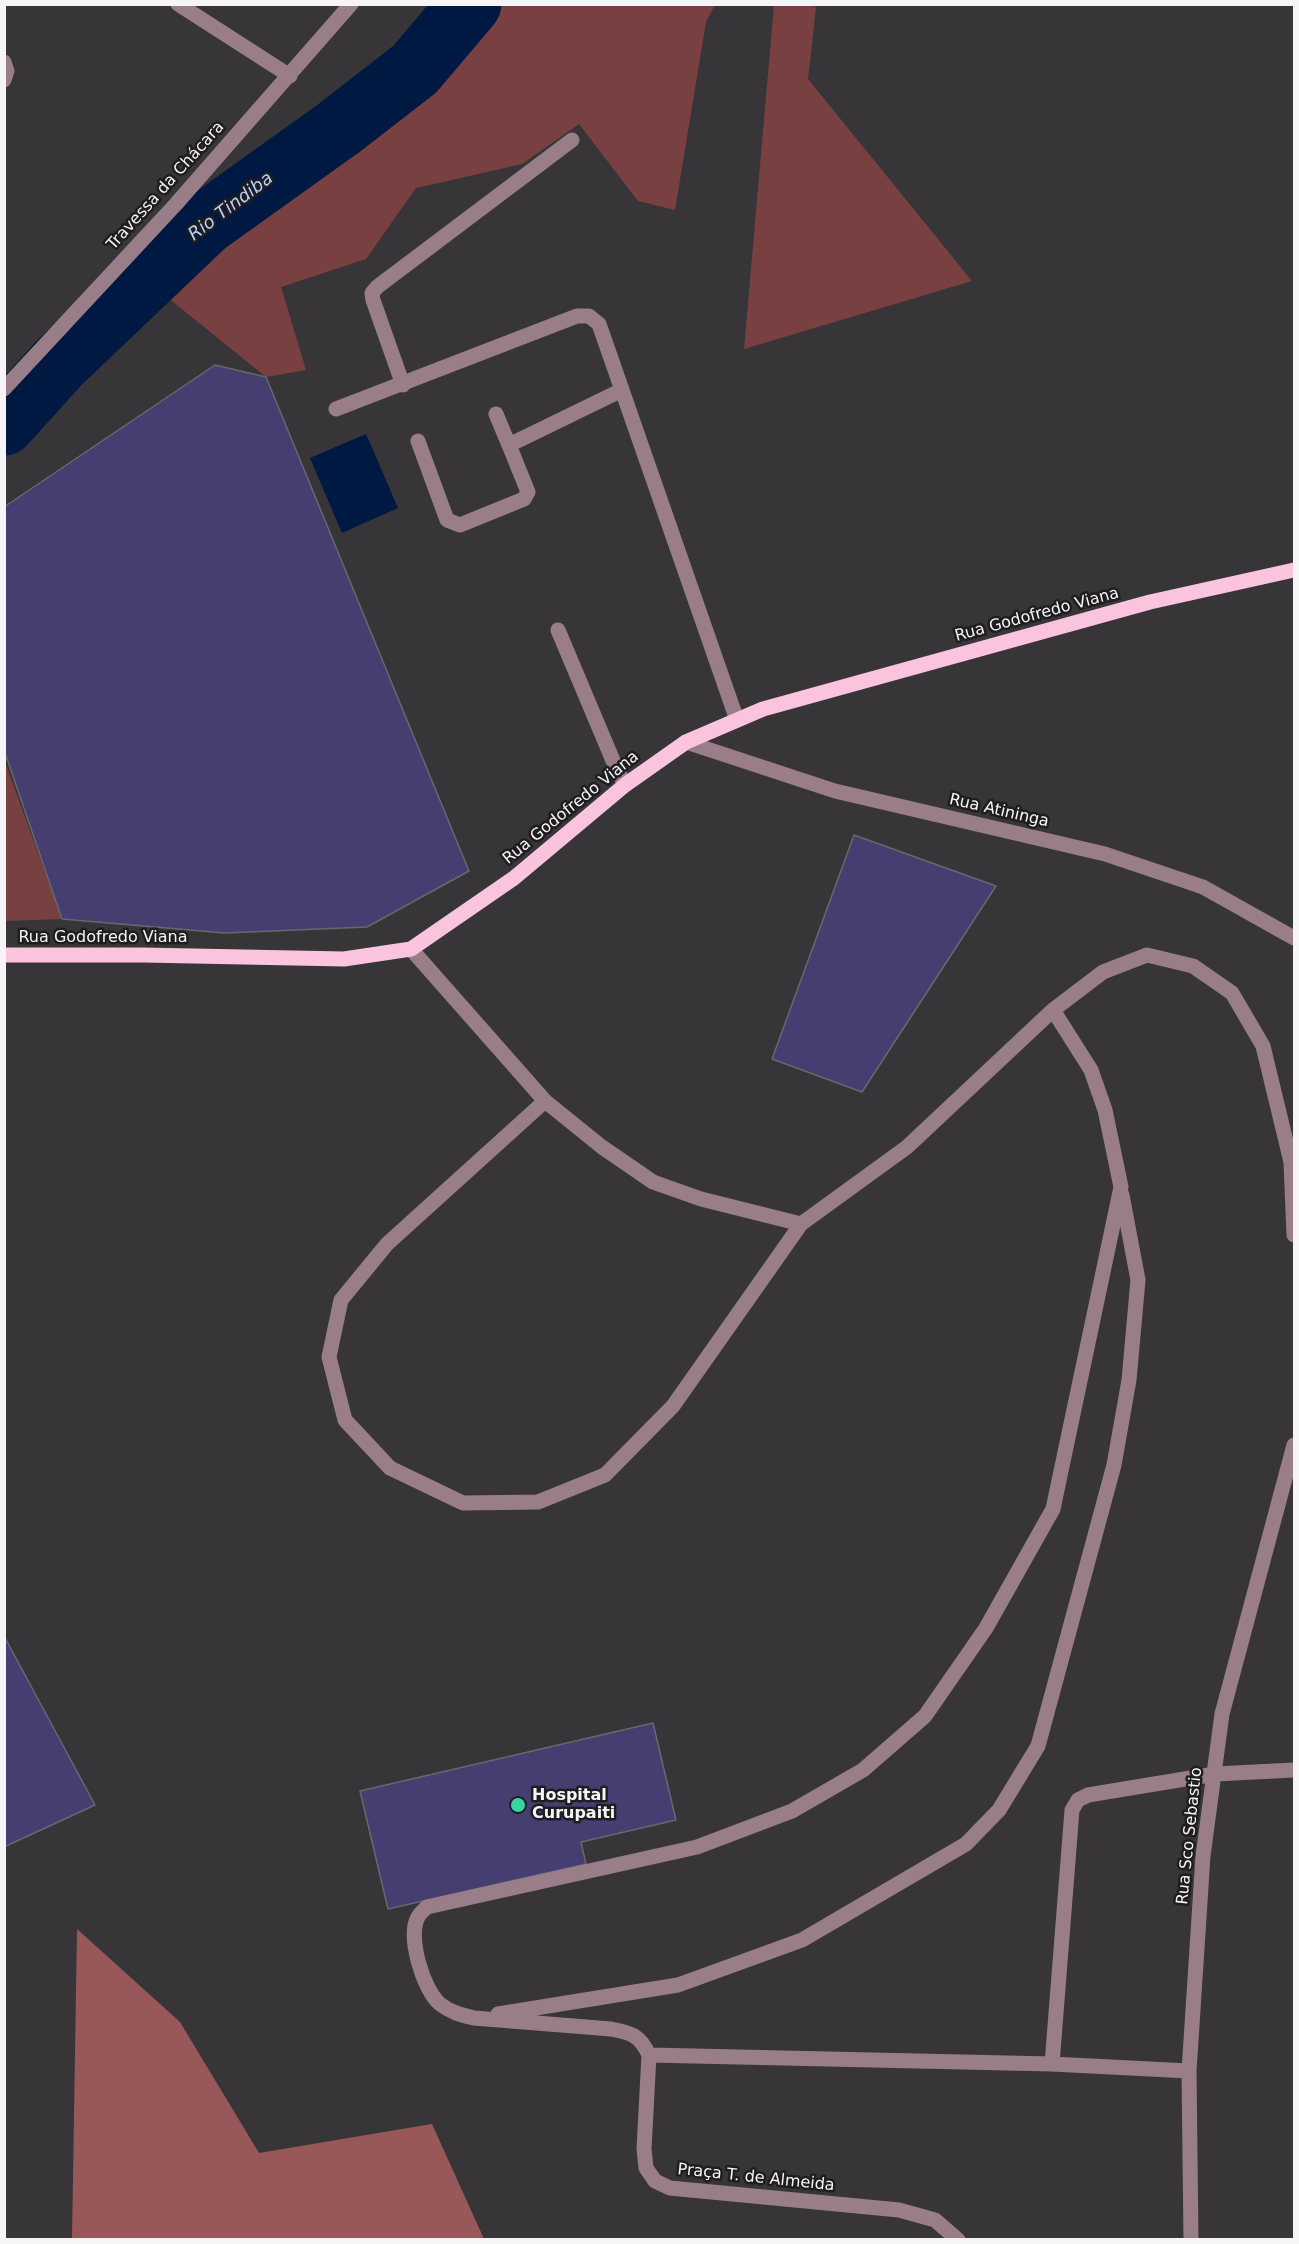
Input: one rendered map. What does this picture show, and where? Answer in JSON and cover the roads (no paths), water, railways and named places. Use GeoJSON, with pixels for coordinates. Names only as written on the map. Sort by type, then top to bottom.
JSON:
{"type":"FeatureCollection","features":[{"type":"Feature","properties":{"kind":"main road","name":"Rua Godofredo Viana"},"geometry":{"type":"LineString","coordinates":[[4,955],[344,959],[411,949],[514,878],[625,784],[686,742],[737,720],[763,709],[1150,602],[1294,570]]}},
{"type":"Feature","properties":{"kind":"street"},"geometry":{"type":"LineString","coordinates":[[177,4],[290,76]]}},
{"type":"Feature","properties":{"kind":"street","name":"Travessa da Chácara"},"geometry":{"type":"LineString","coordinates":[[4,389],[176,204],[351,4]]}},
{"type":"Feature","properties":{"kind":"street"},"geometry":{"type":"LineString","coordinates":[[4,62],[7,71],[4,80]]}},
{"type":"Feature","properties":{"kind":"street"},"geometry":{"type":"LineString","coordinates":[[403,385],[372,293],[572,140]]}},
{"type":"Feature","properties":{"kind":"street"},"geometry":{"type":"LineString","coordinates":[[336,409],[577,316],[589,316],[599,324],[737,720]]}},
{"type":"Feature","properties":{"kind":"street"},"geometry":{"type":"LineString","coordinates":[[509,445],[622,390]]}},
{"type":"Feature","properties":{"kind":"street"},"geometry":{"type":"LineString","coordinates":[[418,441],[447,520],[460,525],[525,499],[527,496],[528,492],[496,414]]}},
{"type":"Feature","properties":{"kind":"street"},"geometry":{"type":"LineString","coordinates":[[558,630],[625,784]]}},
{"type":"Feature","properties":{"kind":"street","name":"Rua Atininga"},"geometry":{"type":"LineString","coordinates":[[686,742],[835,791],[1105,854],[1203,887],[1294,938]]}},
{"type":"Feature","properties":{"kind":"street"},"geometry":{"type":"LineString","coordinates":[[411,949],[545,1101],[602,1147],[653,1182],[701,1199],[801,1224]]}},
{"type":"Feature","properties":{"kind":"street"},"geometry":{"type":"LineString","coordinates":[[545,1101],[387,1244],[341,1300],[329,1357],[345,1420],[390,1468],[463,1503],[538,1502],[605,1475],[673,1406],[801,1224],[908,1147],[1053,1010],[1103,972],[1147,955],[1193,966],[1232,993],[1263,1046],[1291,1162],[1294,1235]]}},
{"type":"Feature","properties":{"kind":"street"},"geometry":{"type":"LineString","coordinates":[[474,2018],[678,1985],[802,1940],[966,1845],[999,1810],[1038,1746],[1114,1465],[1129,1380],[1138,1280],[1105,1110],[1091,1070],[1053,1010]]}},
{"type":"Feature","properties":{"kind":"street"},"geometry":{"type":"LineString","coordinates":[[1121,1187],[1053,1509],[986,1628],[925,1716],[863,1770],[792,1811],[697,1847],[427,1906],[418,1916],[414,1928],[415,1948],[427,1988],[438,2002],[455,2013],[474,2018],[611,2029],[631,2034],[644,2042],[649,2055],[1052,2064],[1189,2071]]}},
{"type":"Feature","properties":{"kind":"street","name":"Rua Sco Sebastio"},"geometry":{"type":"LineString","coordinates":[[1191,2240],[1189,2071],[1203,1856],[1222,1714],[1294,1445]]}},
{"type":"Feature","properties":{"kind":"street"},"geometry":{"type":"LineString","coordinates":[[1052,2064],[1072,1810],[1078,1800],[1088,1795],[1215,1774],[1294,1770]]}},
{"type":"Feature","properties":{"kind":"street","name":"Praça T. de Almeida"},"geometry":{"type":"LineString","coordinates":[[649,2055],[644,2150],[646,2168],[655,2181],[670,2188],[899,2210],[935,2220],[958,2240]]}},
{"type":"Feature","properties":{"kind":"water"},"geometry":{"type":"Polygon","coordinates":[[[366,434],[398,508],[342,533],[310,458],[366,434]]]}},
{"type":"Feature","properties":{"kind":"waterway","name":"Rio Tindiba"},"geometry":{"type":"LineString","coordinates":[[4,424],[59,363],[205,224],[339,128],[415,69],[470,4]]}},
{"type":"Feature","properties":{"kind":"place","name":"Hospital Curupaiti"},"geometry":{"type":"Point","coordinates":[518,1805]}}]}
